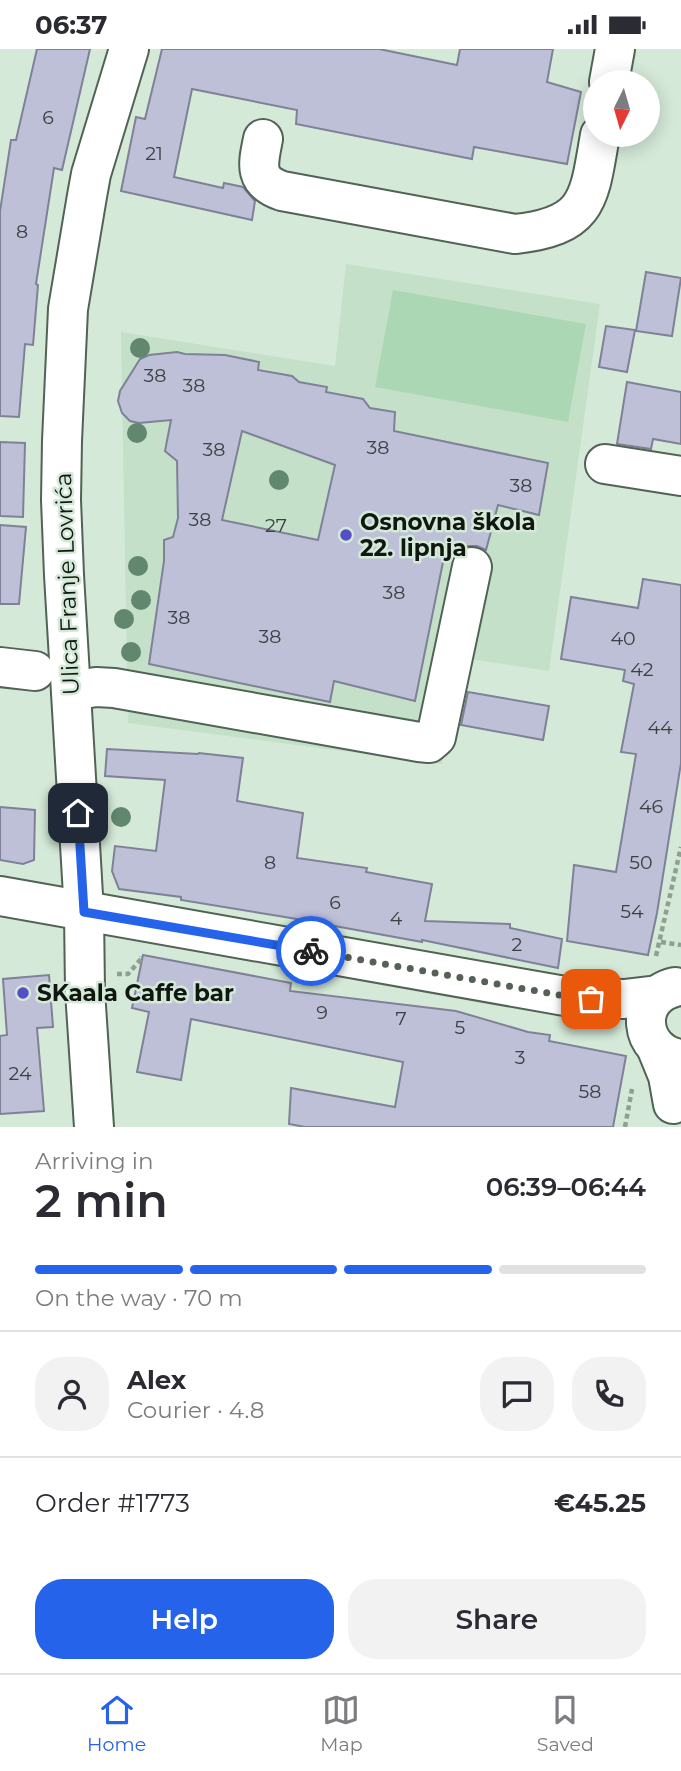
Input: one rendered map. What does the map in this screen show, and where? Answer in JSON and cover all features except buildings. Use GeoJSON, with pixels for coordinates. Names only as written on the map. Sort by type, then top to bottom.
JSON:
{"type":"FeatureCollection","features":[{"type":"Feature","properties":{"kind":"street","name":"Ulica Franje Lovrića"},"geometry":{"type":"LineString","coordinates":[[94,1127],[61,500],[64,377],[68,309],[91,174],[129,49]]}},
{"type":"Feature","properties":{"kind":"street"},"geometry":{"type":"LineString","coordinates":[[611,70],[615,49]]}},
{"type":"Feature","properties":{"kind":"street"},"geometry":{"type":"LineString","coordinates":[[263,139],[258,166],[260,175],[272,188],[515,234],[554,226],[568,219],[583,204],[592,183],[598,147]]}},
{"type":"Feature","properties":{"kind":"street"},"geometry":{"type":"LineString","coordinates":[[605,464],[681,476]]}},
{"type":"Feature","properties":{"kind":"street"},"geometry":{"type":"LineString","coordinates":[[71,691],[96,687],[114,688],[429,743],[436,737],[471,567]]}},
{"type":"Feature","properties":{"kind":"street"},"geometry":{"type":"LineString","coordinates":[[0,896],[576,998],[624,999],[668,981]]}},
{"type":"Feature","properties":{"kind":"street"},"geometry":{"type":"LineString","coordinates":[[668,981],[650,1004],[646,1028],[662,1049],[674,1104]]}},
{"type":"Feature","properties":{"kind":"street"},"geometry":{"type":"LineString","coordinates":[[576,998],[631,1021],[662,1049]]}},
{"type":"Feature","properties":{"kind":"path"},"geometry":{"type":"LineString","coordinates":[[668,981],[661,942],[681,847]]}},
{"type":"Feature","properties":{"kind":"path"},"geometry":{"type":"LineString","coordinates":[[661,942],[681,945]]}},
{"type":"Feature","properties":{"kind":"path"},"geometry":{"type":"LineString","coordinates":[[625,1127],[631,1096]]}},
{"type":"Feature","properties":{"kind":"shaded area","name":"Osnovna škola 22. lipnja"},"geometry":{"type":"Polygon","coordinates":[[[346,264],[600,304],[549,671],[463,658],[442,764],[128,723],[121,332],[335,366],[346,264]]]}},
{"type":"Feature","properties":{"kind":"shaded area"},"geometry":{"type":"Polygon","coordinates":[[[393,290],[586,324],[568,422],[375,387],[393,290]]]}},
{"type":"Feature","properties":{"kind":"way so far"},"geometry":{"type":"LineString","coordinates":[[311,951],[591,999]]}},
{"type":"Feature","properties":{"kind":"place","name":"Osnovna škola 22. lipnja"},"geometry":{"type":"Point","coordinates":[346,535]}},
{"type":"Feature","properties":{"kind":"place","name":"SKaala Caffe bar"},"geometry":{"type":"Point","coordinates":[23,993]}},
{"type":"Feature","properties":{"kind":"route"},"geometry":{"type":"LineString","coordinates":[[78,813],[84,912],[311,951]]}}]}
